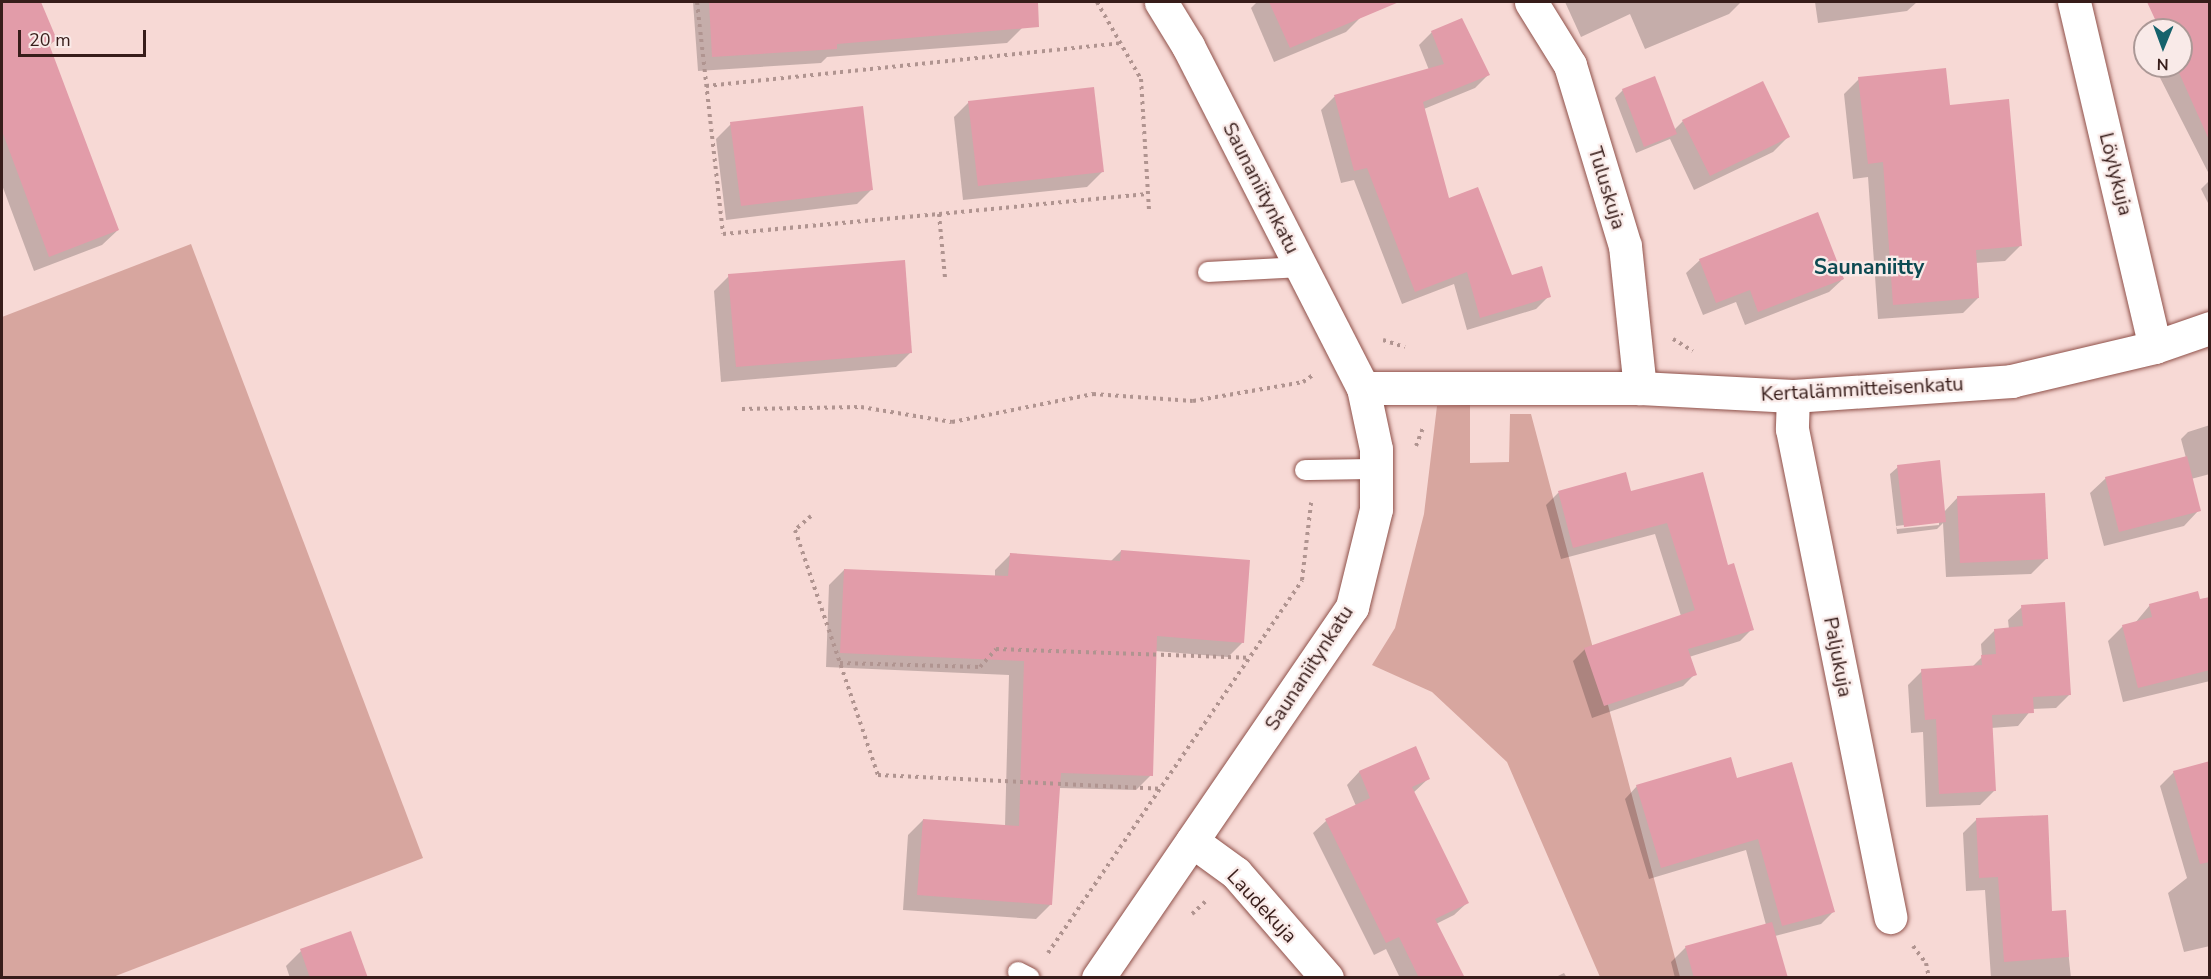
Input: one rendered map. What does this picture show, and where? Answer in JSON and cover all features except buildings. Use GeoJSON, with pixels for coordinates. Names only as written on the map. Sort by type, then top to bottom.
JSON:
{"type":"FeatureCollection","features":[{"type":"Feature","properties":{"kind":"street","name":"Saunaniitynkatu"},"geometry":{"type":"LineString","coordinates":[[1098,978],[1352,607],[1376,509],[1376,449],[1364,388],[1188,46],[1161,2]]}},
{"type":"Feature","properties":{"kind":"street","name":"Tuluskuja"},"geometry":{"type":"LineString","coordinates":[[1531,2],[1570,65],[1624,246],[1638,341],[1640,387]]}},
{"type":"Feature","properties":{"kind":"street","name":"Löylykuja"},"geometry":{"type":"LineString","coordinates":[[2074,2],[2155,347]]}},
{"type":"Feature","properties":{"kind":"street","name":"Kertalämmitteisenkatu"},"geometry":{"type":"LineString","coordinates":[[1364,388],[1640,387],[1793,396],[2012,381],[2155,347],[2210,328]]}},
{"type":"Feature","properties":{"kind":"street","name":"Paljukuja"},"geometry":{"type":"LineString","coordinates":[[1793,396],[1792,429],[1890,917]]}},
{"type":"Feature","properties":{"kind":"street","name":"Laudekuja"},"geometry":{"type":"LineString","coordinates":[[1192,841],[1236,873],[1327,978]]}},
{"type":"Feature","properties":{"kind":"lane"},"geometry":{"type":"LineString","coordinates":[[1208,272],[1302,267]]}},
{"type":"Feature","properties":{"kind":"lane"},"geometry":{"type":"LineString","coordinates":[[1310,470],[1376,469]]}},
{"type":"Feature","properties":{"kind":"path"},"geometry":{"type":"LineString","coordinates":[[696,2],[723,234],[1147,194]]}},
{"type":"Feature","properties":{"kind":"path"},"geometry":{"type":"LineString","coordinates":[[1097,2],[1142,79],[1149,211]]}},
{"type":"Feature","properties":{"kind":"path"},"geometry":{"type":"LineString","coordinates":[[706,86],[1121,43]]}},
{"type":"Feature","properties":{"kind":"path"},"geometry":{"type":"LineString","coordinates":[[939,214],[945,278]]}},
{"type":"Feature","properties":{"kind":"path"},"geometry":{"type":"LineString","coordinates":[[1638,341],[1674,339],[1704,358]]}},
{"type":"Feature","properties":{"kind":"path"},"geometry":{"type":"LineString","coordinates":[[742,410],[861,407],[952,422],[1093,394],[1193,401],[1303,382],[1346,353]]}},
{"type":"Feature","properties":{"kind":"path"},"geometry":{"type":"LineString","coordinates":[[1045,959],[1302,580],[1310,470]]}},
{"type":"Feature","properties":{"kind":"path"},"geometry":{"type":"LineString","coordinates":[[811,516],[795,530],[878,776],[1161,789]]}},
{"type":"Feature","properties":{"kind":"path"},"geometry":{"type":"LineString","coordinates":[[840,663],[980,667],[996,649],[1249,658]]}},
{"type":"Feature","properties":{"kind":"shaded area"},"geometry":{"type":"Polygon","coordinates":[[[191,244],[423,858],[113,977],[2,977],[2,317],[191,244]]]}},
{"type":"Feature","properties":{"kind":"shaded area"},"geometry":{"type":"Polygon","coordinates":[[[1470,405],[1470,463],[1509,462],[1510,414],[1531,414],[1680,977],[1600,977],[1507,762],[1432,692],[1372,665],[1395,628],[1424,514],[1437,406],[1470,405]]]}},
{"type":"Feature","properties":{"kind":"district","name":"Saunaniitty"},"geometry":{"type":"Point","coordinates":[1869,267]}}]}
